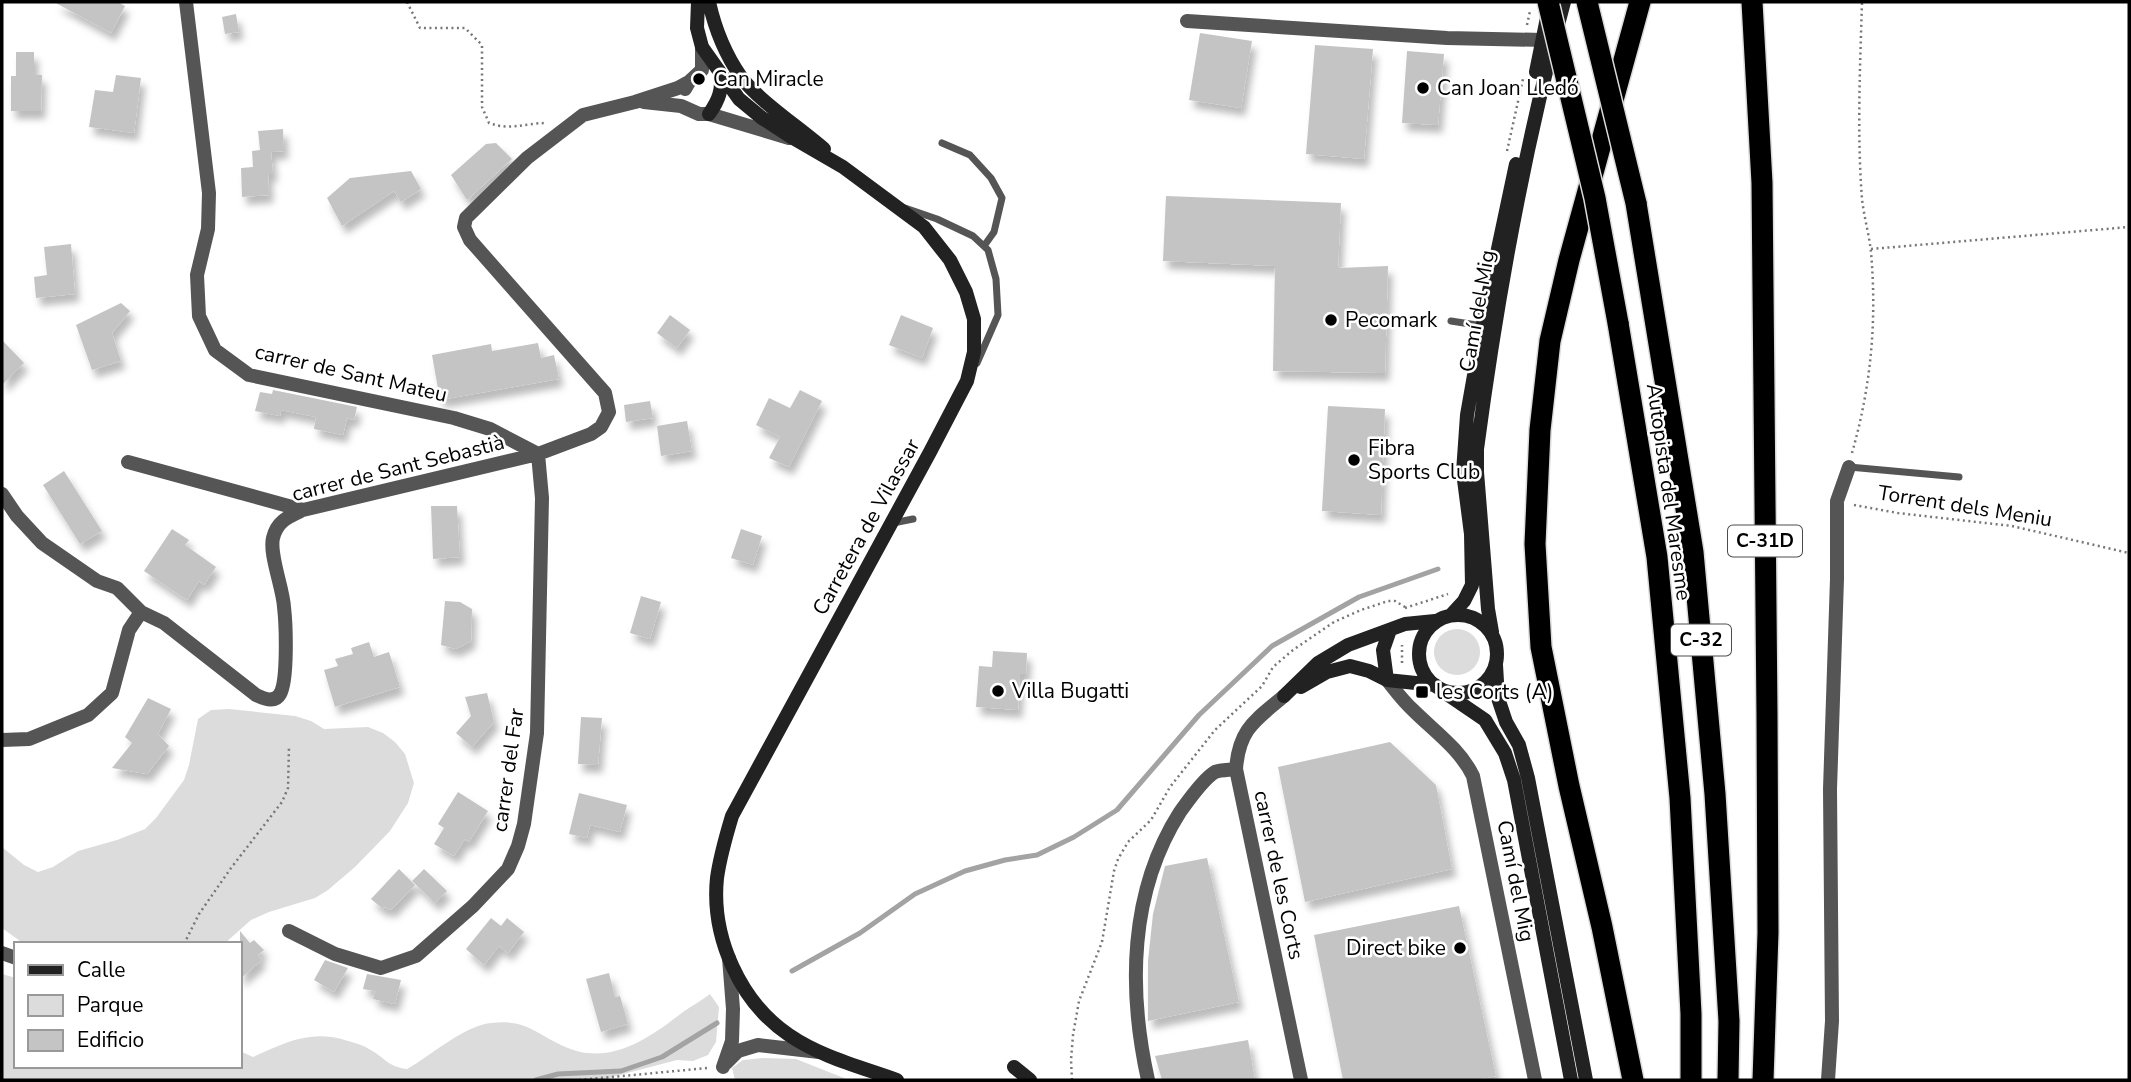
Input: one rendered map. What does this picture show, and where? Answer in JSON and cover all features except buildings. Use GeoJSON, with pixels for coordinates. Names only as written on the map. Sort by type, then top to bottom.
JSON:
{"type":"FeatureCollection","features":[{"type":"Feature","properties":{"kind":"highway","name":"Autopista del Maresme"},"geometry":{"type":"LineString","coordinates":[[1550,2],[1595,198],[1657,557],[1680,798],[1691,1080]]}},
{"type":"Feature","properties":{"kind":"highway","name":"Autopista del Maresme"},"geometry":{"type":"LineString","coordinates":[[1587,2],[1636,203],[1693,552],[1715,794],[1729,1021],[1728,1080]]}},
{"type":"Feature","properties":{"kind":"highway"},"geometry":{"type":"LineString","coordinates":[[1633,1080],[1541,648],[1535,544],[1540,430],[1550,341],[1569,261],[1640,2]]}},
{"type":"Feature","properties":{"kind":"highway","name":"C-31D"},"geometry":{"type":"LineString","coordinates":[[1752,2],[1762,183],[1767,673],[1768,933],[1763,1080]]}},
{"type":"Feature","properties":{"kind":"street","name":"carrer de Sant Mateu"},"geometry":{"type":"LineString","coordinates":[[186,2],[209,193],[208,229],[197,275],[199,316],[215,350],[248,375],[454,418],[490,429],[538,454]]}},
{"type":"Feature","properties":{"kind":"street","name":"Carretera de Vilassar"},"geometry":{"type":"LineString","coordinates":[[698,2],[697,29],[702,47],[739,99],[762,118],[797,134],[924,227],[950,260],[966,292],[974,319],[974,352],[967,382],[732,816],[717,880],[719,918],[728,954],[740,983],[762,1012],[789,1035],[820,1053],[897,1080]]}},
{"type":"Feature","properties":{"kind":"street"},"geometry":{"type":"LineString","coordinates":[[708,2],[706,17],[722,88],[709,114]]}},
{"type":"Feature","properties":{"kind":"street"},"geometry":{"type":"LineString","coordinates":[[708,2],[727,55],[743,79],[797,134]]}},
{"type":"Feature","properties":{"kind":"street","name":"Camí del Mig"},"geometry":{"type":"LineString","coordinates":[[1452,614],[1464,601],[1472,585],[1471,534],[1462,472],[1469,401],[1482,325],[1550,2]]}},
{"type":"Feature","properties":{"kind":"street","name":"Camí del Mig"},"geometry":{"type":"LineString","coordinates":[[1492,632],[1477,449],[1491,350],[1531,135],[1564,2]]}},
{"type":"Feature","properties":{"kind":"street"},"geometry":{"type":"LineString","coordinates":[[1187,21],[1447,38],[1542,40]]}},
{"type":"Feature","properties":{"kind":"street"},"geometry":{"type":"LineString","coordinates":[[702,47],[702,70]]}},
{"type":"Feature","properties":{"kind":"street"},"geometry":{"type":"LineString","coordinates":[[720,75],[710,69],[702,70],[689,82],[684,92],[685,102],[699,114],[797,134]]}},
{"type":"Feature","properties":{"kind":"street","name":"carrer de Sant Sebastià"},"geometry":{"type":"LineString","coordinates":[[141,612],[164,623],[256,695],[265,700],[276,698],[284,682],[284,606],[272,541],[281,520],[303,510],[538,454],[591,434],[601,427],[609,412],[605,393],[470,240],[464,227],[466,218],[527,158],[583,115],[635,102],[689,82]]}},
{"type":"Feature","properties":{"kind":"street"},"geometry":{"type":"LineString","coordinates":[[635,102],[691,108]]}},
{"type":"Feature","properties":{"kind":"street","name":"carrer del Far"},"geometry":{"type":"LineString","coordinates":[[289,930],[335,954],[381,968],[416,956],[473,906],[508,869],[524,824],[537,733],[542,498],[538,454]]}},
{"type":"Feature","properties":{"kind":"street"},"geometry":{"type":"LineString","coordinates":[[128,462],[303,510]]}},
{"type":"Feature","properties":{"kind":"street"},"geometry":{"type":"LineString","coordinates":[[1828,1080],[1832,1021],[1830,789],[1837,579],[1836,501],[1849,467]]}},
{"type":"Feature","properties":{"kind":"street"},"geometry":{"type":"LineString","coordinates":[[2,494],[41,543],[97,581],[117,588],[141,612],[129,631],[112,693],[104,701],[88,715],[59,728],[29,739],[2,740]]}},
{"type":"Feature","properties":{"kind":"street"},"geometry":{"type":"LineString","coordinates":[[1452,614],[1471,616],[1484,623],[1492,632],[1498,648],[1496,665],[1489,680],[1468,692],[1455,694],[1438,687],[1387,680],[1350,666],[1327,672],[1284,696],[1318,663],[1348,645],[1405,624],[1435,621],[1452,614]]}},
{"type":"Feature","properties":{"kind":"street"},"geometry":{"type":"LineString","coordinates":[[1435,621],[1420,642],[1418,653],[1423,672],[1438,687]]}},
{"type":"Feature","properties":{"kind":"street"},"geometry":{"type":"LineString","coordinates":[[1387,680],[1383,650],[1390,630]]}},
{"type":"Feature","properties":{"kind":"street","name":"Camí del Mig"},"geometry":{"type":"LineString","coordinates":[[1496,665],[1498,698],[1506,722],[1519,745],[1528,778],[1586,1080]]}},
{"type":"Feature","properties":{"kind":"street","name":"Camí del Mig"},"geometry":{"type":"LineString","coordinates":[[1387,680],[1410,708],[1467,763],[1474,776],[1535,1080]]}},
{"type":"Feature","properties":{"kind":"street","name":"Camí del Mig"},"geometry":{"type":"LineString","coordinates":[[1438,687],[1485,720],[1508,762],[1514,780],[1572,1080]]}},
{"type":"Feature","properties":{"kind":"street","name":"carrer de les Corts"},"geometry":{"type":"LineString","coordinates":[[1284,696],[1241,737],[1236,769],[1301,1080]]}},
{"type":"Feature","properties":{"kind":"street"},"geometry":{"type":"LineString","coordinates":[[1148,1080],[1140,1037],[1136,973],[1138,931],[1144,895],[1154,864],[1170,829],[1185,805],[1216,772],[1236,769]]}},
{"type":"Feature","properties":{"kind":"street"},"geometry":{"type":"LineString","coordinates":[[724,1074],[732,1041],[733,1009],[728,954]]}},
{"type":"Feature","properties":{"kind":"street"},"geometry":{"type":"LineString","coordinates":[[724,1074],[738,1051],[758,1045],[820,1053]]}},
{"type":"Feature","properties":{"kind":"street"},"geometry":{"type":"LineString","coordinates":[[1014,1067],[1030,1080]]}},
{"type":"Feature","properties":{"kind":"lane"},"geometry":{"type":"LineString","coordinates":[[942,143],[970,155],[991,178],[1002,198],[994,232],[984,246]]}},
{"type":"Feature","properties":{"kind":"lane"},"geometry":{"type":"LineString","coordinates":[[891,203],[937,219],[973,236],[988,250],[996,279],[998,315],[967,382]]}},
{"type":"Feature","properties":{"kind":"lane"},"geometry":{"type":"LineString","coordinates":[[1451,321],[1482,325],[1491,350]]}},
{"type":"Feature","properties":{"kind":"lane"},"geometry":{"type":"LineString","coordinates":[[1849,467],[1959,477]]}},
{"type":"Feature","properties":{"kind":"lane"},"geometry":{"type":"LineString","coordinates":[[892,523],[913,519]]}},
{"type":"Feature","properties":{"kind":"path"},"geometry":{"type":"LineString","coordinates":[[407,2],[421,29],[465,28],[482,45],[482,107],[489,123],[504,128],[534,123],[572,123]]}},
{"type":"Feature","properties":{"kind":"path"},"geometry":{"type":"LineString","coordinates":[[1849,467],[1864,410],[1872,352],[1871,249],[1863,203],[1859,133],[1862,2]]}},
{"type":"Feature","properties":{"kind":"path"},"geometry":{"type":"LineString","coordinates":[[1871,249],[2129,227]]}},
{"type":"Feature","properties":{"kind":"path","name":"Torrent dels Meniu"},"geometry":{"type":"LineString","coordinates":[[1836,501],[1898,513],[2012,526],[2129,553]]}},
{"type":"Feature","properties":{"kind":"path"},"geometry":{"type":"LineString","coordinates":[[185,942],[199,915],[231,868],[282,802],[288,789],[289,746]]}},
{"type":"Feature","properties":{"kind":"path"},"geometry":{"type":"LineString","coordinates":[[579,1080],[724,1074]]}},
{"type":"Feature","properties":{"kind":"green space"},"geometry":{"type":"Polygon","coordinates":[[[1457,629],[1473,636],[1480,652],[1473,668],[1457,675],[1441,668],[1434,652],[1441,636],[1457,629]]]}},
{"type":"Feature","properties":{"kind":"green space"},"geometry":{"type":"Polygon","coordinates":[[[229,709],[295,716],[324,729],[368,727],[383,733],[405,754],[414,783],[408,803],[390,831],[328,890],[315,898],[251,920],[226,942],[21,942],[2,928],[2,847],[24,865],[38,872],[53,867],[78,851],[145,829],[184,780],[198,719],[211,710],[229,709]]]}},
{"type":"Feature","properties":{"kind":"green space"},"geometry":{"type":"Polygon","coordinates":[[[2,974],[14,977],[14,1068],[242,1068],[242,1052],[253,1057],[288,1042],[322,1036],[362,1045],[390,1064],[407,1069],[470,1029],[503,1022],[521,1025],[578,1051],[610,1052],[641,1041],[710,994],[719,1007],[716,1042],[708,1055],[693,1061],[677,1060],[606,1080],[2,1080],[2,974]]]}},
{"type":"Feature","properties":{"kind":"green space"},"geometry":{"type":"Polygon","coordinates":[[[796,1059],[849,1080],[735,1080],[732,1068],[743,1060],[796,1059]]]}},
{"type":"Feature","properties":{"kind":"waterway"},"geometry":{"type":"LineString","coordinates":[[792,971],[860,933],[915,894],[965,871],[1037,855],[1074,837],[1117,810],[1199,715],[1272,646],[1359,597],[1438,569]]}},
{"type":"Feature","properties":{"kind":"waterway"},"geometry":{"type":"LineString","coordinates":[[536,1080],[558,1074],[621,1071],[662,1057],[717,1023]]}},
{"type":"Feature","properties":{"kind":"place","name":"Can Miracle"},"geometry":{"type":"Point","coordinates":[699,79]}},
{"type":"Feature","properties":{"kind":"place","name":"Can Joan Lledó"},"geometry":{"type":"Point","coordinates":[1423,88]}},
{"type":"Feature","properties":{"kind":"place","name":"Pecomark"},"geometry":{"type":"Point","coordinates":[1331,320]}},
{"type":"Feature","properties":{"kind":"place","name":"Fibra Sports Club"},"geometry":{"type":"Point","coordinates":[1354,460]}},
{"type":"Feature","properties":{"kind":"place","name":"Villa Bugatti"},"geometry":{"type":"Point","coordinates":[998,691]}},
{"type":"Feature","properties":{"kind":"place","name":"les Corts (A)"},"geometry":{"type":"Point","coordinates":[1422,692]}},
{"type":"Feature","properties":{"kind":"place","name":"Direct bike"},"geometry":{"type":"Point","coordinates":[1460,948]}}]}
